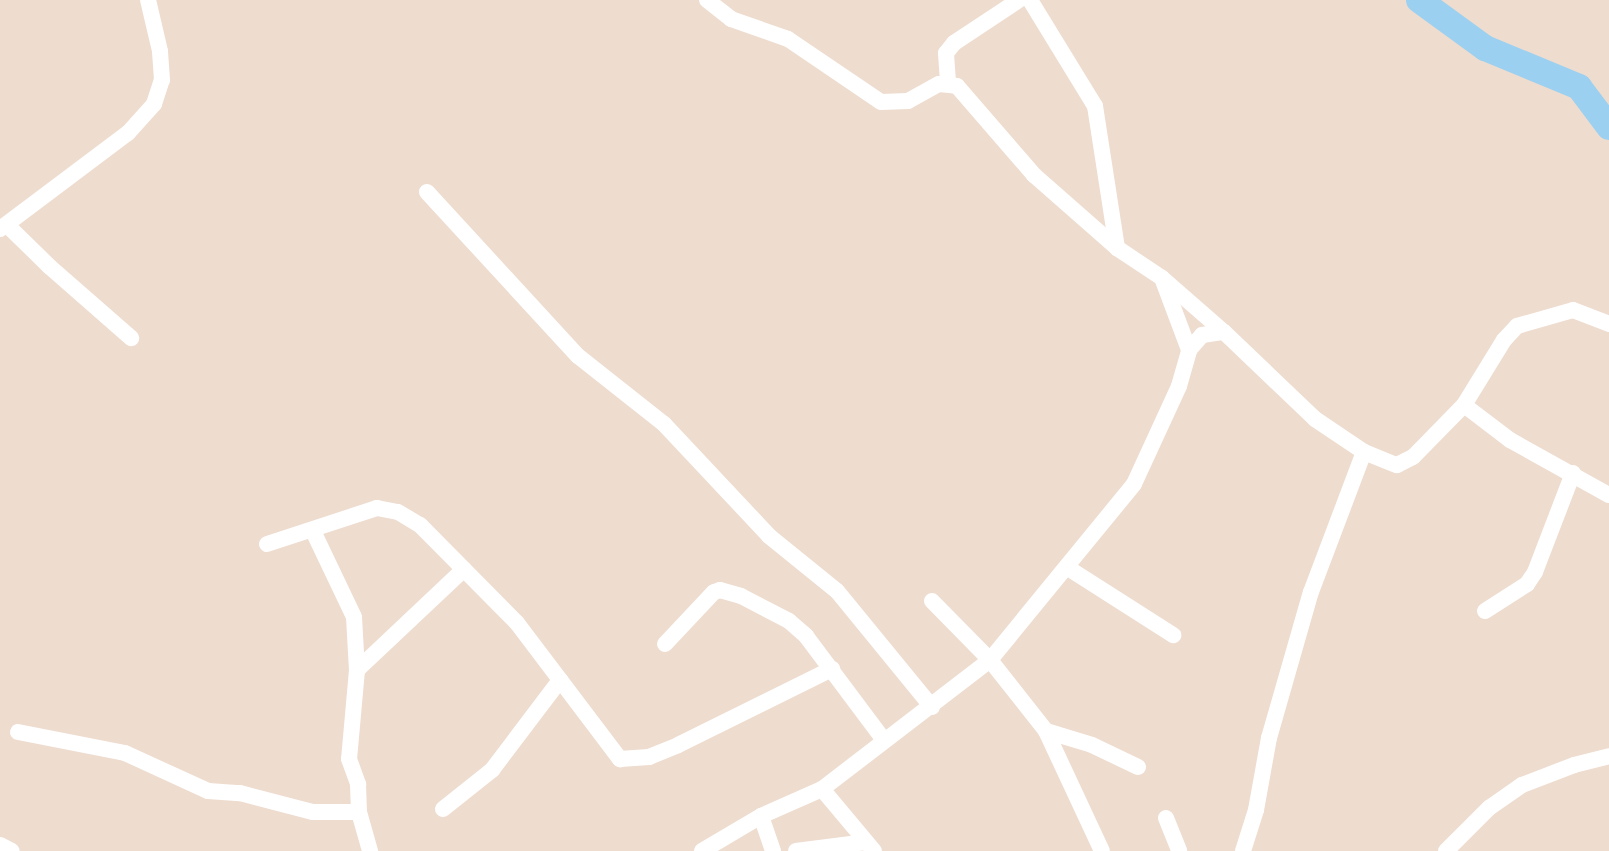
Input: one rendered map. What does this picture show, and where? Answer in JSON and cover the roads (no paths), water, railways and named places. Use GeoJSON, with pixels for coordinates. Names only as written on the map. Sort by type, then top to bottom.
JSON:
{"type":"FeatureCollection","features":[{"type":"Feature","properties":{"kind":"street"},"geometry":{"type":"LineString","coordinates":[[132,338],[4,227],[128,133],[154,104],[162,80],[160,51],[148,0]]}},
{"type":"Feature","properties":{"kind":"street"},"geometry":{"type":"LineString","coordinates":[[707,0],[731,19],[788,39],[881,102],[908,101],[948,82],[957,86],[1034,175],[1117,248],[1162,278],[1224,332],[1283,392],[1364,452],[1389,463],[1404,463],[1464,405],[1504,340],[1517,326],[1573,310],[1609,324]]}},
{"type":"Feature","properties":{"kind":"street"},"geometry":{"type":"LineString","coordinates":[[948,82],[946,53],[954,43],[1019,0]]}},
{"type":"Feature","properties":{"kind":"street"},"geometry":{"type":"LineString","coordinates":[[1030,0],[1095,106],[1117,248]]}},
{"type":"Feature","properties":{"kind":"street"},"geometry":{"type":"LineString","coordinates":[[427,192],[578,356],[664,423],[769,536],[837,591],[932,707]]}},
{"type":"Feature","properties":{"kind":"street"},"geometry":{"type":"LineString","coordinates":[[1162,278],[1189,350]]}},
{"type":"Feature","properties":{"kind":"street"},"geometry":{"type":"LineString","coordinates":[[702,851],[761,816],[822,789],[883,739],[932,707],[990,660],[1068,568],[1134,484],[1179,386],[1189,350],[1202,335],[1224,332]]}},
{"type":"Feature","properties":{"kind":"street"},"geometry":{"type":"LineString","coordinates":[[1464,405],[1510,440],[1609,495]]}},
{"type":"Feature","properties":{"kind":"street"},"geometry":{"type":"LineString","coordinates":[[1243,851],[1256,810],[1269,738],[1311,592],[1364,452]]}},
{"type":"Feature","properties":{"kind":"street"},"geometry":{"type":"LineString","coordinates":[[1485,611],[1527,584],[1535,572],[1573,473]]}},
{"type":"Feature","properties":{"kind":"street"},"geometry":{"type":"LineString","coordinates":[[267,544],[313,531],[376,508],[398,512],[420,525],[517,623],[615,756],[627,760],[678,745],[832,669]]}},
{"type":"Feature","properties":{"kind":"street"},"geometry":{"type":"LineString","coordinates":[[313,531],[354,617],[357,670],[349,759],[358,784],[359,812],[370,851]]}},
{"type":"Feature","properties":{"kind":"street"},"geometry":{"type":"LineString","coordinates":[[1068,568],[1173,635]]}},
{"type":"Feature","properties":{"kind":"street"},"geometry":{"type":"LineString","coordinates":[[357,670],[464,569]]}},
{"type":"Feature","properties":{"kind":"street"},"geometry":{"type":"LineString","coordinates":[[665,644],[706,598],[720,590],[789,621],[806,636],[883,739]]}},
{"type":"Feature","properties":{"kind":"street"},"geometry":{"type":"LineString","coordinates":[[932,601],[990,660],[1046,731],[1102,851]]}},
{"type":"Feature","properties":{"kind":"street"},"geometry":{"type":"LineString","coordinates":[[443,809],[492,770],[560,680]]}},
{"type":"Feature","properties":{"kind":"street"},"geometry":{"type":"LineString","coordinates":[[1046,731],[1100,748],[1138,767]]}},
{"type":"Feature","properties":{"kind":"street"},"geometry":{"type":"LineString","coordinates":[[18,732],[125,753],[208,791],[240,793],[273,804],[313,812],[359,812]]}},
{"type":"Feature","properties":{"kind":"street"},"geometry":{"type":"LineString","coordinates":[[1446,851],[1489,808],[1522,785],[1574,765],[1609,756]]}},
{"type":"Feature","properties":{"kind":"street"},"geometry":{"type":"LineString","coordinates":[[822,789],[870,846]]}},
{"type":"Feature","properties":{"kind":"street"},"geometry":{"type":"LineString","coordinates":[[761,816],[773,851]]}},
{"type":"Feature","properties":{"kind":"street"},"geometry":{"type":"LineString","coordinates":[[1166,818],[1179,851]]}},
{"type":"Feature","properties":{"kind":"street"},"geometry":{"type":"LineString","coordinates":[[0,844],[12,851]]}},
{"type":"Feature","properties":{"kind":"street"},"geometry":{"type":"LineString","coordinates":[[796,851],[870,846]]}},
{"type":"Feature","properties":{"kind":"waterway"},"geometry":{"type":"LineString","coordinates":[[1419,0],[1485,48],[1579,87],[1609,127]]}}]}
